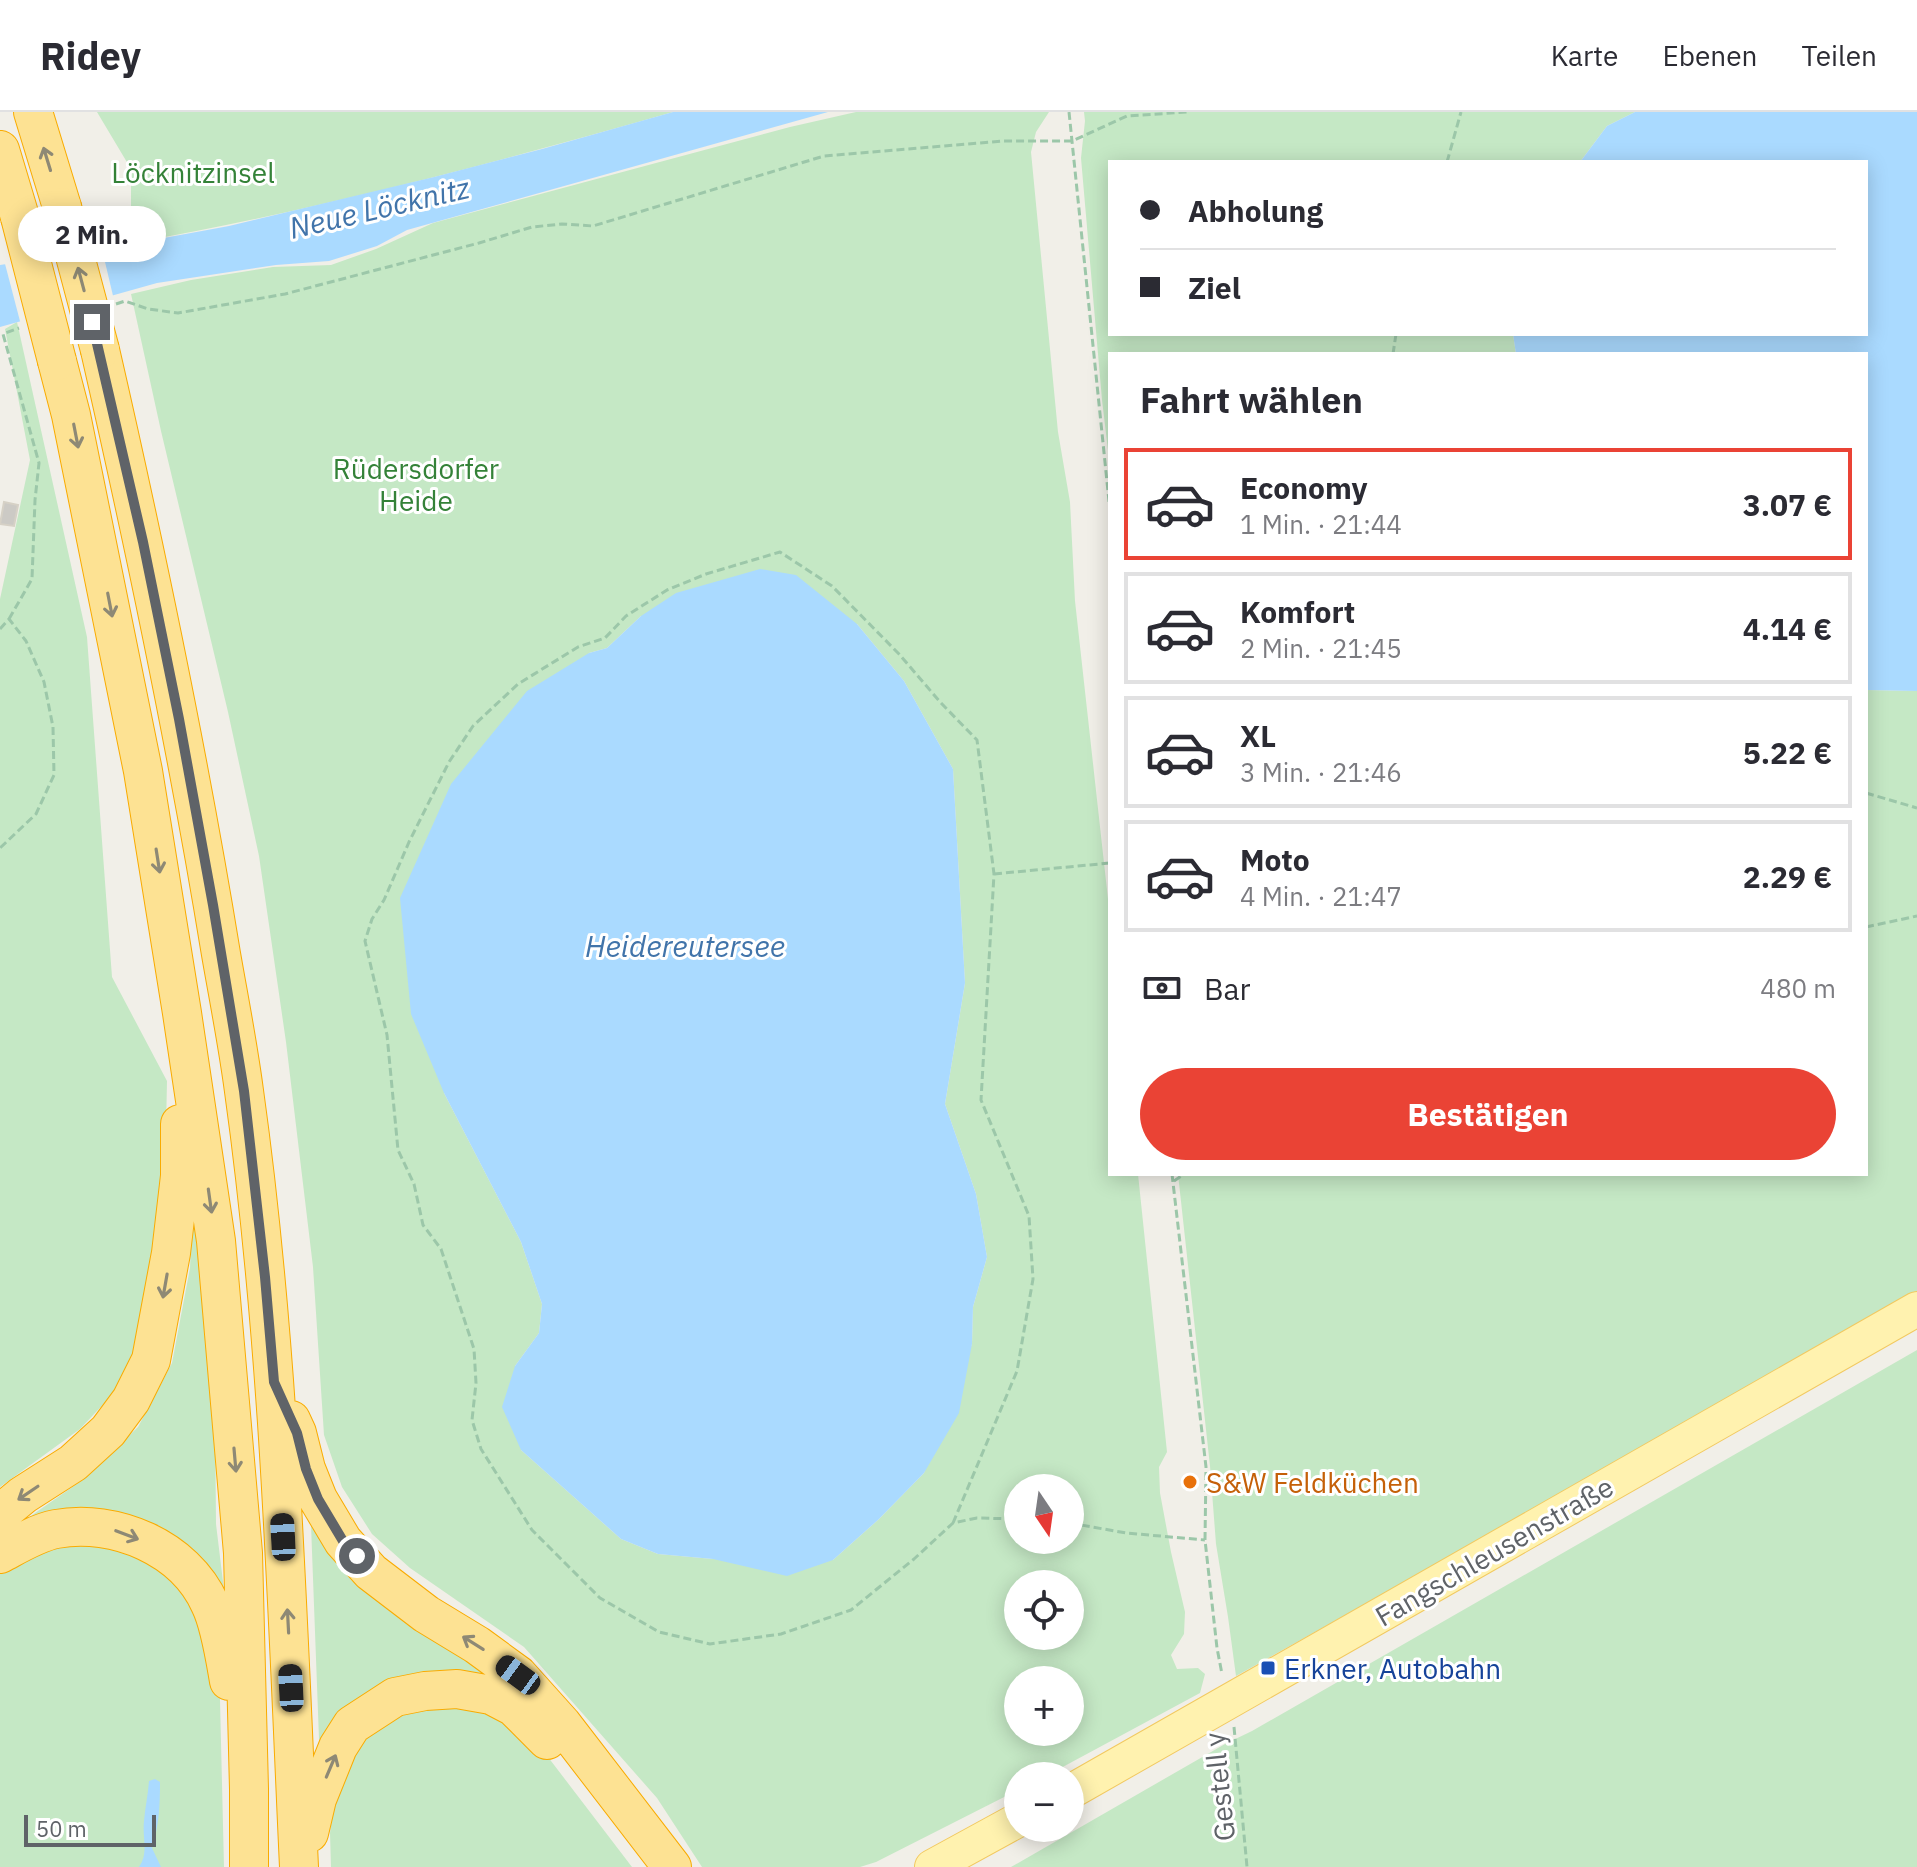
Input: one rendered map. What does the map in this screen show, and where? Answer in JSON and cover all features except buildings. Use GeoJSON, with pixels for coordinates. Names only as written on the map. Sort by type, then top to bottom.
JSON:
{"type":"FeatureCollection","features":[{"type":"Feature","properties":{"kind":"highway"},"geometry":{"type":"LineString","coordinates":[[33,112],[100,350],[134,498],[213,905],[244,1091],[274,1382],[300,1867]]}},
{"type":"Feature","properties":{"kind":"highway"},"geometry":{"type":"LineString","coordinates":[[0,150],[74,429],[143,771],[216,1241],[243,1553],[249,1867]]}},
{"type":"Feature","properties":{"kind":"highway"},"geometry":{"type":"LineString","coordinates":[[0,1514],[23,1495],[73,1463],[108,1431],[131,1400],[151,1360],[171,1253],[180,1176],[182,1013]]}},
{"type":"Feature","properties":{"kind":"highway"},"geometry":{"type":"LineString","coordinates":[[274,1382],[297,1433],[318,1499],[343,1541],[371,1572],[426,1614],[518,1675],[562,1724],[672,1867]]}},
{"type":"Feature","properties":{"kind":"highway"},"geometry":{"type":"LineString","coordinates":[[0,1554],[54,1529],[80,1527],[116,1530],[145,1541],[177,1560],[195,1578],[211,1605],[226,1662],[249,1789]]}},
{"type":"Feature","properties":{"kind":"highway"},"geometry":{"type":"LineString","coordinates":[[300,1867],[317,1799],[338,1747],[352,1725],[395,1697],[457,1689],[491,1695],[514,1707],[543,1735],[645,1867]]}},
{"type":"Feature","properties":{"kind":"main road","name":"Fangschleusenstraße"},"geometry":{"type":"LineString","coordinates":[[1084,1784],[1917,1309]]}},
{"type":"Feature","properties":{"kind":"main road"},"geometry":{"type":"LineString","coordinates":[[932,1867],[1004,1828]]}},
{"type":"Feature","properties":{"kind":"path"},"geometry":{"type":"LineString","coordinates":[[1069,112],[1108,492]]}},
{"type":"Feature","properties":{"kind":"path"},"geometry":{"type":"LineString","coordinates":[[125,301],[148,309],[178,313],[285,294],[532,227],[562,224],[593,226],[824,156],[1003,141],[1072,141],[1127,116],[1187,112]]}},
{"type":"Feature","properties":{"kind":"path"},"geometry":{"type":"LineString","coordinates":[[1448,160],[1461,112]]}},
{"type":"Feature","properties":{"kind":"path"},"geometry":{"type":"LineString","coordinates":[[0,629],[32,579],[39,463],[3,334]]}},
{"type":"Feature","properties":{"kind":"path"},"geometry":{"type":"LineString","coordinates":[[780,552],[832,586],[977,740],[994,874],[981,1100],[1029,1216],[1033,1279],[1017,1371],[953,1523],[851,1610],[781,1634],[710,1644],[659,1632],[600,1598],[532,1530],[481,1449],[472,1420],[476,1383],[474,1349],[441,1249],[423,1225],[414,1184],[398,1150],[387,1035],[365,941],[372,919],[384,900],[449,762],[473,726],[518,684],[578,647],[605,638],[626,616],[667,590],[717,570],[780,552]]}},
{"type":"Feature","properties":{"kind":"path"},"geometry":{"type":"LineString","coordinates":[[0,848],[36,814],[54,775],[53,727],[44,682],[26,641],[9,619]]}},
{"type":"Feature","properties":{"kind":"path"},"geometry":{"type":"LineString","coordinates":[[1868,794],[1917,808]]}},
{"type":"Feature","properties":{"kind":"path"},"geometry":{"type":"LineString","coordinates":[[994,874],[1108,863]]}},
{"type":"Feature","properties":{"kind":"path"},"geometry":{"type":"LineString","coordinates":[[1868,927],[1917,916]]}},
{"type":"Feature","properties":{"kind":"path","name":"Gestell y"},"geometry":{"type":"LineString","coordinates":[[1172,1176],[1206,1467],[1205,1540],[1223,1694],[1232,1711],[1247,1867]]}},
{"type":"Feature","properties":{"kind":"path"},"geometry":{"type":"LineString","coordinates":[[1173,1182],[1181,1176]]}},
{"type":"Feature","properties":{"kind":"path"},"geometry":{"type":"LineString","coordinates":[[953,1523],[977,1518],[1004,1519]]}},
{"type":"Feature","properties":{"kind":"path"},"geometry":{"type":"LineString","coordinates":[[1084,1526],[1126,1533],[1205,1540]]}},
{"type":"Feature","properties":{"kind":"green space","name":"Löcknitzinsel"},"geometry":{"type":"Polygon","coordinates":[[[97,112],[673,112],[404,185],[131,243],[131,169],[97,112]]]}},
{"type":"Feature","properties":{"kind":"green space","name":"Rüdersdorfer Heide"},"geometry":{"type":"Polygon","coordinates":[[[856,112],[1049,112],[1036,132],[1031,152],[1058,432],[1070,502],[1075,601],[1108,899],[1108,1176],[1138,1176],[1167,1452],[1159,1467],[1160,1493],[1185,1612],[1184,1634],[1171,1655],[1177,1669],[1198,1668],[1205,1674],[1200,1693],[1072,1762],[1004,1762],[1004,1797],[876,1862],[860,1867],[702,1867],[657,1798],[524,1647],[410,1568],[372,1534],[342,1487],[324,1435],[313,1267],[286,1042],[259,856],[131,294],[191,280],[273,267],[331,265],[433,223],[856,112]],[[641,616],[607,648],[589,653],[444,1093],[521,1242],[542,1304],[539,1333],[515,1366],[521,1450],[621,1539],[658,1554],[713,1559],[833,1560],[924,1473],[972,1344],[973,1307],[987,1257],[976,1194],[945,1104],[965,983],[953,769],[904,681],[857,624],[641,616]]]}},
{"type":"Feature","properties":{"kind":"green space"},"geometry":{"type":"Polygon","coordinates":[[[1084,112],[1635,112],[1607,126],[1582,160],[1108,160],[1108,336],[1513,336],[1516,352],[1108,352],[1108,450],[1081,158],[1084,112]]]}},
{"type":"Feature","properties":{"kind":"green space"},"geometry":{"type":"Polygon","coordinates":[[[17,322],[87,637],[112,977],[167,1081],[164,1225],[128,1378],[80,1429],[0,1487],[0,599],[30,460],[5,329],[17,322]]]}},
{"type":"Feature","properties":{"kind":"green space"},"geometry":{"type":"Polygon","coordinates":[[[1868,690],[1917,691],[1917,1294],[1236,1676],[1216,1544],[1178,1176],[1868,1176],[1868,690]]]}},
{"type":"Feature","properties":{"kind":"green space"},"geometry":{"type":"Polygon","coordinates":[[[192,1217],[199,1225],[215,1413],[216,1524],[224,1590],[172,1538],[0,1541],[84,1479],[138,1427],[172,1363],[190,1268],[192,1217]]]}},
{"type":"Feature","properties":{"kind":"green space"},"geometry":{"type":"Polygon","coordinates":[[[1917,1350],[1917,1867],[1011,1867],[1054,1842],[1084,1842],[1084,1825],[1917,1350]]]}},
{"type":"Feature","properties":{"kind":"green space"},"geometry":{"type":"Polygon","coordinates":[[[310,1498],[509,1681],[453,1681],[325,1749],[319,1739],[310,1498]]]}},
{"type":"Feature","properties":{"kind":"green space"},"geometry":{"type":"Polygon","coordinates":[[[71,1536],[171,1567],[219,1658],[224,1867],[0,1867],[0,1565],[71,1536]]]}},
{"type":"Feature","properties":{"kind":"green space"},"geometry":{"type":"Polygon","coordinates":[[[439,1705],[491,1711],[535,1740],[632,1867],[331,1867],[330,1833],[336,1785],[378,1719],[439,1705]]]}},
{"type":"Feature","properties":{"kind":"water","name":"Neue Löcknitz"},"geometry":{"type":"Polygon","coordinates":[[[673,112],[828,112],[407,230],[377,246],[329,261],[276,265],[157,283],[0,327],[0,265],[229,226],[434,177],[673,112]]]}},
{"type":"Feature","properties":{"kind":"water"},"geometry":{"type":"Polygon","coordinates":[[[1635,112],[1917,112],[1917,691],[1868,690],[1868,352],[1516,352],[1513,336],[1868,336],[1868,160],[1582,160],[1607,126],[1635,112]]]}},
{"type":"Feature","properties":{"kind":"water","name":"Heidereutersee"},"geometry":{"type":"Polygon","coordinates":[[[760,569],[796,575],[857,624],[904,681],[953,769],[965,983],[945,1104],[976,1194],[987,1257],[973,1307],[972,1344],[959,1413],[924,1473],[833,1560],[787,1576],[713,1559],[658,1554],[621,1539],[521,1450],[502,1407],[515,1366],[539,1333],[542,1304],[521,1242],[444,1093],[411,1014],[400,898],[451,784],[527,691],[589,653],[607,648],[641,616],[676,593],[760,569]]]}},
{"type":"Feature","properties":{"kind":"water"},"geometry":{"type":"Polygon","coordinates":[[[155,1779],[160,1782],[160,1799],[152,1848],[161,1867],[139,1867],[144,1851],[149,1781],[155,1779]]]}},
{"type":"Feature","properties":{"kind":"pier"},"geometry":{"type":"Polygon","coordinates":[[[101,245],[114,300],[21,325],[4,260],[101,245]]]}},
{"type":"Feature","properties":{"kind":"place","name":"S&W Feldküchen"},"geometry":{"type":"Point","coordinates":[1190,1482]}},
{"type":"Feature","properties":{"kind":"place","name":"Erkner, Autobahn"},"geometry":{"type":"Point","coordinates":[1268,1668]}},
{"type":"Feature","properties":{"kind":"route"},"geometry":{"type":"LineString","coordinates":[[92,322],[143,542],[213,905],[244,1091],[274,1382],[297,1433],[318,1499],[343,1541],[357,1556]]}}]}
